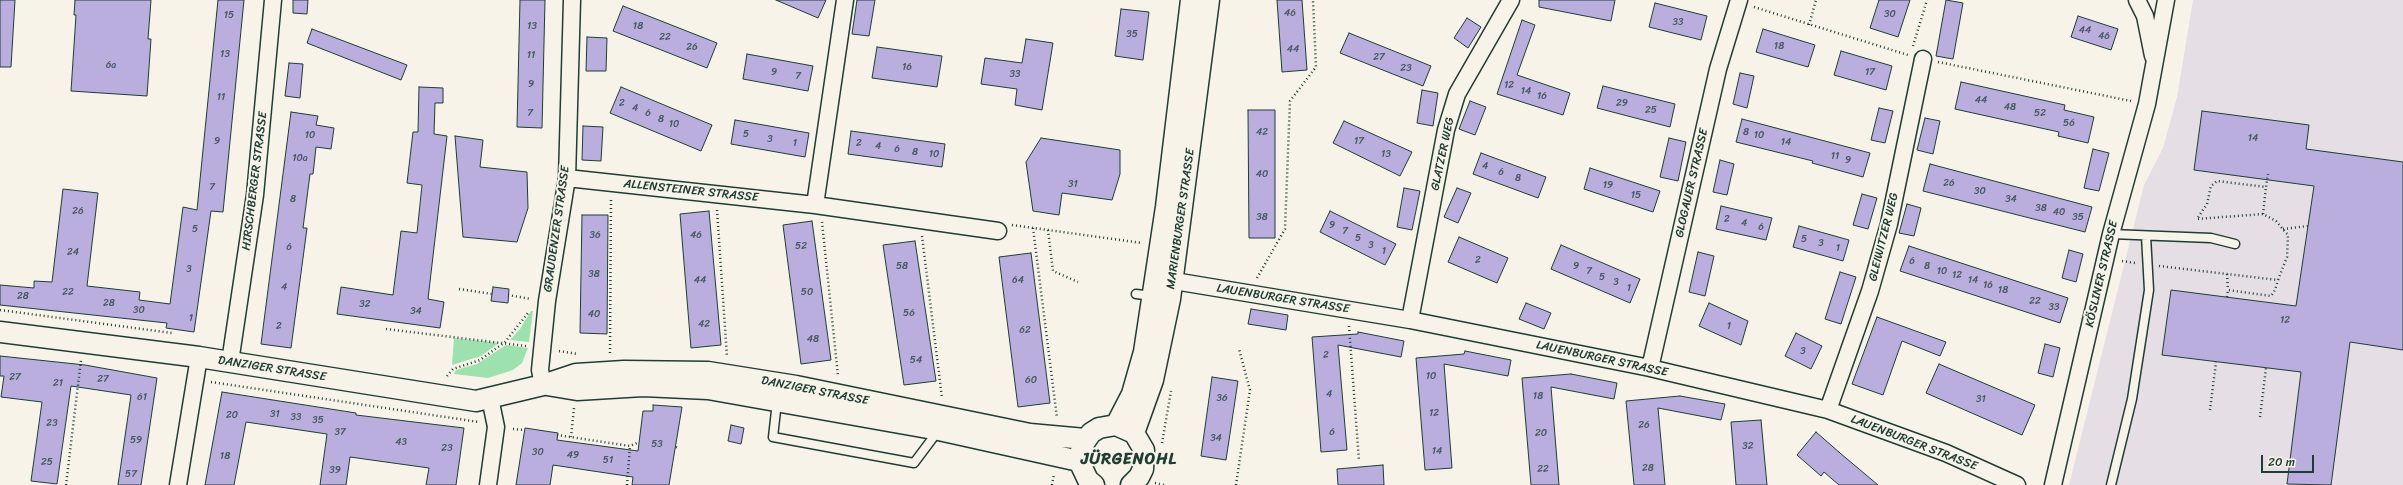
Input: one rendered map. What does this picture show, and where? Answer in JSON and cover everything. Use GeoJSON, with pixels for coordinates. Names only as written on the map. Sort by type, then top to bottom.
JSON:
{"type":"FeatureCollection","features":[{"type":"Feature","properties":{"kind":"street","name":"HIRSCHBERGER STRASSE"},"geometry":{"type":"LineString","coordinates":[[230,362],[255,195],[273,0]]}},
{"type":"Feature","properties":{"kind":"street","name":"GRAUDENZER STRASSE"},"geometry":{"type":"LineString","coordinates":[[543,385],[540,370],[547,301],[567,178],[572,0]]}},
{"type":"Feature","properties":{"kind":"street"},"geometry":{"type":"LineString","coordinates":[[818,205],[845,0]]}},
{"type":"Feature","properties":{"kind":"street","name":"MARIENBURGER STRASSE"},"geometry":{"type":"LineString","coordinates":[[1134,433],[1153,380],[1158,290],[1191,0]]}},
{"type":"Feature","properties":{"kind":"street","name":"MARIENBURGER STRASSE"},"geometry":{"type":"LineString","coordinates":[[1116,425],[1139,376],[1158,290],[1209,0]]}},
{"type":"Feature","properties":{"kind":"street","name":"GLATZER WEG"},"geometry":{"type":"LineString","coordinates":[[1410,320],[1446,130],[1457,94],[1511,0]]}},
{"type":"Feature","properties":{"kind":"street","name":"GLOGAUER STRASSE"},"geometry":{"type":"LineString","coordinates":[[1650,368],[1718,69],[1739,0]]}},
{"type":"Feature","properties":{"kind":"street","name":"KÖSLINER STRASSE"},"geometry":{"type":"LineString","coordinates":[[2137,0],[2145,16],[2154,63]]}},
{"type":"Feature","properties":{"kind":"street","name":"KÖSLINER STRASSE"},"geometry":{"type":"LineString","coordinates":[[2053,485],[2111,234],[2147,104],[2166,0]]}},
{"type":"Feature","properties":{"kind":"street","name":"GLEIWITZER WEG"},"geometry":{"type":"LineString","coordinates":[[1828,410],[1870,291],[1889,224],[1916,57]]}},
{"type":"Feature","properties":{"kind":"street","name":"ALLENSTEINER STRASSE"},"geometry":{"type":"LineString","coordinates":[[567,178],[818,205],[998,231]]}},
{"type":"Feature","properties":{"kind":"street","name":"LAUENBURGER STRASSE"},"geometry":{"type":"LineString","coordinates":[[1158,290],[1248,294],[1410,320],[1650,368],[1828,410],[1946,453],[2017,485]]}},
{"type":"Feature","properties":{"kind":"street","name":"DANZIGER STRASSE"},"geometry":{"type":"LineString","coordinates":[[0,332],[83,344],[199,357],[476,401],[543,385],[576,374],[624,371],[708,372],[796,386],[1030,434],[1085,439]]}},
{"type":"Feature","properties":{"kind":"street"},"geometry":{"type":"LineString","coordinates":[[178,485],[199,357]]}},
{"type":"Feature","properties":{"kind":"street","name":"DANZIGER STRASSE"},"geometry":{"type":"LineString","coordinates":[[543,385],[577,390],[643,386],[708,389],[778,400],[939,430],[1079,461]]}},
{"type":"Feature","properties":{"kind":"street"},"geometry":{"type":"LineString","coordinates":[[488,485],[496,427],[490,398]]}},
{"type":"Feature","properties":{"kind":"street"},"geometry":{"type":"LineString","coordinates":[[1094,485],[1088,480],[1079,461],[1085,439],[1099,428],[1116,425],[1134,433],[1142,445],[1145,459],[1139,477],[1131,485]]}},
{"type":"Feature","properties":{"kind":"lane"},"geometry":{"type":"LineString","coordinates":[[2111,234],[2211,238],[2235,244]]}},
{"type":"Feature","properties":{"kind":"lane"},"geometry":{"type":"LineString","coordinates":[[2111,485],[2132,399],[2149,290],[2146,236]]}},
{"type":"Feature","properties":{"kind":"lane"},"geometry":{"type":"LineString","coordinates":[[796,386],[778,400],[773,437],[914,463],[939,430]]}},
{"type":"Feature","properties":{"kind":"path"},"geometry":{"type":"LineString","coordinates":[[1248,294],[1285,229],[1290,101],[1316,67],[1313,0]]}},
{"type":"Feature","properties":{"kind":"path"},"geometry":{"type":"LineString","coordinates":[[1809,25],[1816,0]]}},
{"type":"Feature","properties":{"kind":"path"},"geometry":{"type":"LineString","coordinates":[[1916,57],[1927,0]]}},
{"type":"Feature","properties":{"kind":"path"},"geometry":{"type":"LineString","coordinates":[[605,355],[611,354],[612,182]]}},
{"type":"Feature","properties":{"kind":"path"},"geometry":{"type":"LineString","coordinates":[[2263,214],[2266,187]]}},
{"type":"Feature","properties":{"kind":"path"},"geometry":{"type":"LineString","coordinates":[[716,194],[728,360]]}},
{"type":"Feature","properties":{"kind":"path"},"geometry":{"type":"LineString","coordinates":[[818,205],[838,381]]}},
{"type":"Feature","properties":{"kind":"path"},"geometry":{"type":"LineString","coordinates":[[920,220],[943,401]]}},
{"type":"Feature","properties":{"kind":"path"},"geometry":{"type":"LineString","coordinates":[[998,231],[1007,224],[1143,243]]}},
{"type":"Feature","properties":{"kind":"path"},"geometry":{"type":"LineString","coordinates":[[2283,229],[2308,226]]}},
{"type":"Feature","properties":{"kind":"path"},"geometry":{"type":"LineString","coordinates":[[1033,228],[1058,424]]}},
{"type":"Feature","properties":{"kind":"path"},"geometry":{"type":"LineString","coordinates":[[1048,230],[1053,271],[1078,282]]}},
{"type":"Feature","properties":{"kind":"path"},"geometry":{"type":"LineString","coordinates":[[2227,274],[2227,297]]}},
{"type":"Feature","properties":{"kind":"path"},"geometry":{"type":"LineString","coordinates":[[2228,290],[2271,296],[2275,290],[2278,280]]}},
{"type":"Feature","properties":{"kind":"path"},"geometry":{"type":"LineString","coordinates":[[459,289],[492,294]]}},
{"type":"Feature","properties":{"kind":"path"},"geometry":{"type":"LineString","coordinates":[[447,376],[453,368],[480,360],[505,342],[528,314],[533,299],[508,295]]}},
{"type":"Feature","properties":{"kind":"path"},"geometry":{"type":"LineString","coordinates":[[1348,310],[1359,462]]}},
{"type":"Feature","properties":{"kind":"path"},"geometry":{"type":"LineString","coordinates":[[386,329],[505,342],[582,354]]}},
{"type":"Feature","properties":{"kind":"path"},"geometry":{"type":"LineString","coordinates":[[66,485],[83,344]]}},
{"type":"Feature","properties":{"kind":"path"},"geometry":{"type":"LineString","coordinates":[[1236,485],[1250,390],[1239,349]]}},
{"type":"Feature","properties":{"kind":"path"},"geometry":{"type":"LineString","coordinates":[[2210,410],[2216,362]]}},
{"type":"Feature","properties":{"kind":"path"},"geometry":{"type":"LineString","coordinates":[[2260,417],[2266,368]]}},
{"type":"Feature","properties":{"kind":"path"},"geometry":{"type":"LineString","coordinates":[[557,436],[630,446],[639,442]]}},
{"type":"Feature","properties":{"kind":"path"},"geometry":{"type":"LineString","coordinates":[[627,485],[630,446]]}},
{"type":"Feature","properties":{"kind":"path"},"geometry":{"type":"LineString","coordinates":[[1155,483],[1164,485]]}},
{"type":"Feature","properties":{"kind":"shaded area"},"geometry":{"type":"Polygon","coordinates":[[[2193,0],[2403,0],[2403,485],[2069,485],[2144,185],[2163,148],[2177,97],[2193,0]]]}},
{"type":"Feature","properties":{"kind":"green space"},"geometry":{"type":"Polygon","coordinates":[[[531,311],[533,311],[529,342],[510,340],[520,329],[531,311]]]}},
{"type":"Feature","properties":{"kind":"green space"},"geometry":{"type":"Polygon","coordinates":[[[454,338],[499,343],[481,356],[452,365],[454,338]]]}},
{"type":"Feature","properties":{"kind":"green space"},"geometry":{"type":"Polygon","coordinates":[[[506,345],[528,348],[522,363],[513,370],[488,378],[454,374],[456,370],[477,364],[506,345]]]}},
{"type":"Feature","properties":{"kind":"building"},"geometry":{"type":"Polygon","coordinates":[[[0,0],[15,0],[11,67],[0,67],[0,0]]]}},
{"type":"Feature","properties":{"kind":"building"},"geometry":{"type":"Polygon","coordinates":[[[75,0],[151,0],[148,39],[151,39],[147,96],[71,91],[76,15],[74,15],[75,0]]]}},
{"type":"Feature","properties":{"kind":"building"},"geometry":{"type":"Polygon","coordinates":[[[218,0],[244,0],[223,212],[211,211],[194,332],[166,328],[167,323],[0,305],[0,285],[34,288],[34,281],[52,282],[63,189],[98,193],[87,286],[140,292],[139,300],[170,304],[183,207],[197,210],[218,0]]]}},
{"type":"Feature","properties":{"kind":"building"},"geometry":{"type":"Polygon","coordinates":[[[293,0],[308,0],[307,14],[293,13],[293,0]]]}},
{"type":"Feature","properties":{"kind":"building"},"geometry":{"type":"Polygon","coordinates":[[[520,0],[545,0],[542,128],[517,127],[520,0]]]}},
{"type":"Feature","properties":{"kind":"building"},"geometry":{"type":"Polygon","coordinates":[[[776,0],[826,0],[818,18],[776,0]]]}},
{"type":"Feature","properties":{"kind":"building"},"geometry":{"type":"Polygon","coordinates":[[[857,0],[875,0],[869,36],[852,34],[857,0]]]}},
{"type":"Feature","properties":{"kind":"building"},"geometry":{"type":"Polygon","coordinates":[[[1277,0],[1302,0],[1307,70],[1282,72],[1277,0]]]}},
{"type":"Feature","properties":{"kind":"building"},"geometry":{"type":"Polygon","coordinates":[[[1539,0],[1615,0],[1611,21],[1539,7],[1539,0]]]}},
{"type":"Feature","properties":{"kind":"building"},"geometry":{"type":"Polygon","coordinates":[[[1879,0],[1910,0],[1898,37],[1870,28],[1879,0]]]}},
{"type":"Feature","properties":{"kind":"building"},"geometry":{"type":"Polygon","coordinates":[[[1946,0],[1963,3],[1953,59],[1936,56],[1946,0]]]}},
{"type":"Feature","properties":{"kind":"building"},"geometry":{"type":"Polygon","coordinates":[[[1655,3],[1707,16],[1701,40],[1649,27],[1655,3]]]}},
{"type":"Feature","properties":{"kind":"building"},"geometry":{"type":"Polygon","coordinates":[[[623,6],[717,43],[707,68],[613,31],[623,6]]]}},
{"type":"Feature","properties":{"kind":"building"},"geometry":{"type":"Polygon","coordinates":[[[1121,9],[1149,12],[1143,60],[1115,56],[1121,9]]]}},
{"type":"Feature","properties":{"kind":"building"},"geometry":{"type":"Polygon","coordinates":[[[2078,16],[2118,29],[2111,50],[2071,37],[2078,16]]]}},
{"type":"Feature","properties":{"kind":"building"},"geometry":{"type":"Polygon","coordinates":[[[1467,18],[1481,27],[1468,48],[1454,38],[1467,18]]]}},
{"type":"Feature","properties":{"kind":"building"},"geometry":{"type":"Polygon","coordinates":[[[1522,20],[1535,25],[1517,75],[1570,93],[1563,115],[1497,94],[1522,20]]]}},
{"type":"Feature","properties":{"kind":"building"},"geometry":{"type":"Polygon","coordinates":[[[312,29],[407,65],[401,80],[307,43],[312,29]]]}},
{"type":"Feature","properties":{"kind":"building"},"geometry":{"type":"Polygon","coordinates":[[[1763,29],[1815,45],[1808,67],[1756,52],[1763,29]]]}},
{"type":"Feature","properties":{"kind":"building"},"geometry":{"type":"Polygon","coordinates":[[[1349,33],[1431,66],[1423,86],[1340,53],[1349,33]]]}},
{"type":"Feature","properties":{"kind":"building"},"geometry":{"type":"Polygon","coordinates":[[[587,37],[607,38],[606,71],[586,71],[587,37]]]}},
{"type":"Feature","properties":{"kind":"building"},"geometry":{"type":"Polygon","coordinates":[[[1026,39],[1053,43],[1042,110],[1015,105],[1017,89],[981,84],[985,58],[1022,63],[1026,39]]]}},
{"type":"Feature","properties":{"kind":"building"},"geometry":{"type":"Polygon","coordinates":[[[877,47],[942,56],[937,87],[872,78],[877,47]]]}},
{"type":"Feature","properties":{"kind":"building"},"geometry":{"type":"Polygon","coordinates":[[[1841,51],[1892,66],[1886,90],[1834,75],[1841,51]]]}},
{"type":"Feature","properties":{"kind":"building"},"geometry":{"type":"Polygon","coordinates":[[[747,54],[813,66],[808,91],[743,79],[747,54]]]}},
{"type":"Feature","properties":{"kind":"building"},"geometry":{"type":"Polygon","coordinates":[[[289,63],[303,64],[300,98],[285,96],[289,63]]]}},
{"type":"Feature","properties":{"kind":"building"},"geometry":{"type":"Polygon","coordinates":[[[1740,73],[1754,76],[1747,108],[1733,104],[1740,73]]]}},
{"type":"Feature","properties":{"kind":"building"},"geometry":{"type":"Polygon","coordinates":[[[1961,82],[2065,105],[2064,110],[2094,117],[2088,143],[2058,136],[2059,132],[1955,109],[1961,82]]]}},
{"type":"Feature","properties":{"kind":"building"},"geometry":{"type":"Polygon","coordinates":[[[1603,86],[1675,104],[1670,127],[1597,108],[1603,86]]]}},
{"type":"Feature","properties":{"kind":"building"},"geometry":{"type":"Polygon","coordinates":[[[419,87],[443,88],[443,103],[435,103],[434,134],[447,136],[428,299],[444,302],[440,328],[337,314],[341,287],[393,295],[401,231],[417,233],[422,185],[407,183],[413,132],[418,132],[419,87]]]}},
{"type":"Feature","properties":{"kind":"building"},"geometry":{"type":"Polygon","coordinates":[[[621,87],[712,125],[701,151],[610,113],[621,87]]]}},
{"type":"Feature","properties":{"kind":"building"},"geometry":{"type":"Polygon","coordinates":[[[1422,90],[1438,93],[1433,126],[1417,123],[1422,90]]]}},
{"type":"Feature","properties":{"kind":"building"},"geometry":{"type":"Polygon","coordinates":[[[1470,101],[1486,107],[1475,135],[1459,129],[1470,101]]]}},
{"type":"Feature","properties":{"kind":"building"},"geometry":{"type":"Polygon","coordinates":[[[1879,108],[1893,111],[1885,143],[1871,140],[1879,108]]]}},
{"type":"Feature","properties":{"kind":"building"},"geometry":{"type":"Polygon","coordinates":[[[1248,110],[1275,110],[1275,238],[1249,238],[1248,110]]]}},
{"type":"Feature","properties":{"kind":"building"},"geometry":{"type":"Polygon","coordinates":[[[2202,111],[2309,125],[2306,149],[2403,162],[2403,350],[2350,342],[2331,485],[2287,484],[2301,372],[2162,355],[2171,290],[2296,306],[2314,186],[2194,170],[2202,111]]]}},
{"type":"Feature","properties":{"kind":"building"},"geometry":{"type":"Polygon","coordinates":[[[291,112],[318,116],[316,125],[334,128],[331,149],[316,147],[313,174],[310,174],[303,228],[307,228],[291,348],[261,344],[291,112]]]}},
{"type":"Feature","properties":{"kind":"building"},"geometry":{"type":"Polygon","coordinates":[[[1925,118],[1940,121],[1933,154],[1917,150],[1925,118]]]}},
{"type":"Feature","properties":{"kind":"building"},"geometry":{"type":"Polygon","coordinates":[[[1742,119],[1870,153],[1863,177],[1812,163],[1813,161],[1736,142],[1742,119]]]}},
{"type":"Feature","properties":{"kind":"building"},"geometry":{"type":"Polygon","coordinates":[[[735,120],[809,133],[805,157],[731,144],[735,120]]]}},
{"type":"Feature","properties":{"kind":"building"},"geometry":{"type":"Polygon","coordinates":[[[1344,121],[1412,152],[1400,176],[1333,143],[1344,121]]]}},
{"type":"Feature","properties":{"kind":"building"},"geometry":{"type":"Polygon","coordinates":[[[583,126],[603,127],[601,161],[582,160],[583,126]]]}},
{"type":"Feature","properties":{"kind":"building"},"geometry":{"type":"Polygon","coordinates":[[[851,131],[945,144],[942,167],[848,154],[851,131]]]}},
{"type":"Feature","properties":{"kind":"building"},"geometry":{"type":"Polygon","coordinates":[[[455,136],[483,140],[480,167],[527,172],[528,208],[517,242],[463,237],[455,136]]]}},
{"type":"Feature","properties":{"kind":"building"},"geometry":{"type":"Polygon","coordinates":[[[1041,138],[1120,150],[1120,174],[1112,200],[1062,193],[1059,215],[1033,211],[1026,162],[1041,138]]]}},
{"type":"Feature","properties":{"kind":"building"},"geometry":{"type":"Polygon","coordinates":[[[1669,138],[1686,142],[1678,181],[1660,177],[1669,138]]]}},
{"type":"Feature","properties":{"kind":"building"},"geometry":{"type":"Polygon","coordinates":[[[2093,149],[2109,153],[2099,191],[2084,188],[2093,149]]]}},
{"type":"Feature","properties":{"kind":"building"},"geometry":{"type":"Polygon","coordinates":[[[1481,153],[1546,177],[1538,198],[1473,174],[1481,153]]]}},
{"type":"Feature","properties":{"kind":"building"},"geometry":{"type":"Polygon","coordinates":[[[1720,160],[1734,164],[1727,195],[1713,192],[1720,160]]]}},
{"type":"Feature","properties":{"kind":"building"},"geometry":{"type":"Polygon","coordinates":[[[1930,164],[2092,207],[2085,232],[1923,191],[1930,164]]]}},
{"type":"Feature","properties":{"kind":"building"},"geometry":{"type":"Polygon","coordinates":[[[1590,168],[1660,191],[1653,212],[1584,189],[1590,168]]]}},
{"type":"Feature","properties":{"kind":"building"},"geometry":{"type":"Polygon","coordinates":[[[1404,188],[1420,191],[1412,230],[1397,227],[1404,188]]]}},
{"type":"Feature","properties":{"kind":"building"},"geometry":{"type":"Polygon","coordinates":[[[1457,188],[1471,193],[1458,223],[1444,217],[1457,188]]]}},
{"type":"Feature","properties":{"kind":"building"},"geometry":{"type":"Polygon","coordinates":[[[1862,194],[1877,198],[1868,229],[1853,225],[1862,194]]]}},
{"type":"Feature","properties":{"kind":"building"},"geometry":{"type":"Polygon","coordinates":[[[1907,204],[1921,208],[1914,236],[1899,233],[1907,204]]]}},
{"type":"Feature","properties":{"kind":"building"},"geometry":{"type":"Polygon","coordinates":[[[1721,206],[1772,218],[1766,240],[1716,229],[1721,206]]]}},
{"type":"Feature","properties":{"kind":"building"},"geometry":{"type":"Polygon","coordinates":[[[709,211],[721,345],[691,348],[680,214],[709,211]]]}},
{"type":"Feature","properties":{"kind":"building"},"geometry":{"type":"Polygon","coordinates":[[[1330,211],[1396,244],[1385,265],[1320,232],[1330,211]]]}},
{"type":"Feature","properties":{"kind":"building"},"geometry":{"type":"Polygon","coordinates":[[[582,215],[608,215],[607,334],[580,333],[582,215]]]}},
{"type":"Feature","properties":{"kind":"building"},"geometry":{"type":"Polygon","coordinates":[[[812,221],[831,360],[801,364],[783,225],[812,221]]]}},
{"type":"Feature","properties":{"kind":"building"},"geometry":{"type":"Polygon","coordinates":[[[1799,226],[1849,240],[1843,261],[1793,247],[1799,226]]]}},
{"type":"Feature","properties":{"kind":"building"},"geometry":{"type":"Polygon","coordinates":[[[1459,237],[1508,258],[1497,283],[1448,262],[1459,237]]]}},
{"type":"Feature","properties":{"kind":"building"},"geometry":{"type":"Polygon","coordinates":[[[915,241],[936,381],[904,385],[883,245],[915,241]]]}},
{"type":"Feature","properties":{"kind":"building"},"geometry":{"type":"Polygon","coordinates":[[[1561,245],[1640,279],[1630,303],[1551,269],[1561,245]]]}},
{"type":"Feature","properties":{"kind":"building"},"geometry":{"type":"Polygon","coordinates":[[[1909,246],[2068,298],[2060,323],[1900,271],[1909,246]]]}},
{"type":"Feature","properties":{"kind":"building"},"geometry":{"type":"Polygon","coordinates":[[[2069,250],[2083,254],[2076,282],[2062,278],[2069,250]]]}},
{"type":"Feature","properties":{"kind":"building"},"geometry":{"type":"Polygon","coordinates":[[[1698,252],[1714,256],[1705,296],[1689,292],[1698,252]]]}},
{"type":"Feature","properties":{"kind":"building"},"geometry":{"type":"Polygon","coordinates":[[[1031,253],[1050,403],[1018,407],[999,257],[1031,253]]]}},
{"type":"Feature","properties":{"kind":"building"},"geometry":{"type":"Polygon","coordinates":[[[1840,272],[1856,277],[1841,324],[1825,319],[1840,272]]]}},
{"type":"Feature","properties":{"kind":"building"},"geometry":{"type":"Polygon","coordinates":[[[493,287],[509,289],[508,303],[491,301],[493,287]]]}},
{"type":"Feature","properties":{"kind":"building"},"geometry":{"type":"Polygon","coordinates":[[[1526,303],[1551,313],[1544,329],[1519,319],[1526,303]]]}},
{"type":"Feature","properties":{"kind":"building"},"geometry":{"type":"Polygon","coordinates":[[[1709,303],[1748,321],[1741,345],[1699,326],[1709,303]]]}},
{"type":"Feature","properties":{"kind":"building"},"geometry":{"type":"Polygon","coordinates":[[[1251,309],[1288,315],[1286,330],[1248,324],[1251,309]]]}},
{"type":"Feature","properties":{"kind":"building"},"geometry":{"type":"Polygon","coordinates":[[[1877,317],[1946,342],[1940,356],[1902,341],[1883,395],[1852,384],[1877,317]]]}},
{"type":"Feature","properties":{"kind":"building"},"geometry":{"type":"Polygon","coordinates":[[[1358,332],[1404,341],[1401,357],[1338,345],[1347,450],[1321,452],[1312,337],[1358,334],[1358,332]]]}},
{"type":"Feature","properties":{"kind":"building"},"geometry":{"type":"Polygon","coordinates":[[[1796,333],[1822,346],[1811,369],[1785,356],[1796,333]]]}},
{"type":"Feature","properties":{"kind":"building"},"geometry":{"type":"Polygon","coordinates":[[[2045,344],[2060,348],[2053,377],[2038,373],[2045,344]]]}},
{"type":"Feature","properties":{"kind":"building"},"geometry":{"type":"Polygon","coordinates":[[[1465,351],[1511,360],[1508,376],[1444,364],[1452,468],[1425,470],[1416,358],[1464,354],[1465,351]]]}},
{"type":"Feature","properties":{"kind":"building"},"geometry":{"type":"Polygon","coordinates":[[[0,356],[85,365],[157,378],[141,485],[118,485],[131,395],[71,386],[57,484],[31,481],[42,402],[1,397],[4,376],[0,376],[0,356]]]}},
{"type":"Feature","properties":{"kind":"building"},"geometry":{"type":"Polygon","coordinates":[[[1939,364],[2035,405],[2022,435],[1926,393],[1939,364]]]}},
{"type":"Feature","properties":{"kind":"building"},"geometry":{"type":"Polygon","coordinates":[[[1571,374],[1617,383],[1614,399],[1551,387],[1559,485],[1531,485],[1522,378],[1571,374]]]}},
{"type":"Feature","properties":{"kind":"building"},"geometry":{"type":"Polygon","coordinates":[[[1212,377],[1238,381],[1226,460],[1201,456],[1212,377]]]}},
{"type":"Feature","properties":{"kind":"building"},"geometry":{"type":"Polygon","coordinates":[[[222,392],[356,413],[356,415],[464,428],[456,485],[426,485],[429,468],[350,457],[346,485],[320,485],[327,434],[246,422],[234,485],[205,485],[222,392]]]}},
{"type":"Feature","properties":{"kind":"building"},"geometry":{"type":"Polygon","coordinates":[[[1680,396],[1725,404],[1721,420],[1658,408],[1665,485],[1634,485],[1626,401],[1680,396]]]}},
{"type":"Feature","properties":{"kind":"building"},"geometry":{"type":"Polygon","coordinates":[[[653,405],[682,407],[669,485],[632,485],[633,477],[553,465],[550,485],[516,485],[525,428],[558,433],[557,440],[638,451],[643,411],[653,411],[653,405]]]}},
{"type":"Feature","properties":{"kind":"building"},"geometry":{"type":"Polygon","coordinates":[[[1761,420],[1767,485],[1736,485],[1731,422],[1761,420]]]}},
{"type":"Feature","properties":{"kind":"building"},"geometry":{"type":"Polygon","coordinates":[[[731,425],[744,428],[741,444],[728,441],[731,425]]]}},
{"type":"Feature","properties":{"kind":"building"},"geometry":{"type":"Polygon","coordinates":[[[1816,432],[1878,485],[1839,485],[1824,472],[1821,476],[1797,455],[1816,432]]]}},
{"type":"Feature","properties":{"kind":"building"},"geometry":{"type":"Polygon","coordinates":[[[1383,465],[1384,485],[1338,485],[1337,469],[1383,465]]]}},
{"type":"Feature","properties":{"kind":"district","name":"JÜRGENOHL"},"geometry":{"type":"Point","coordinates":[1129,460]}}]}
